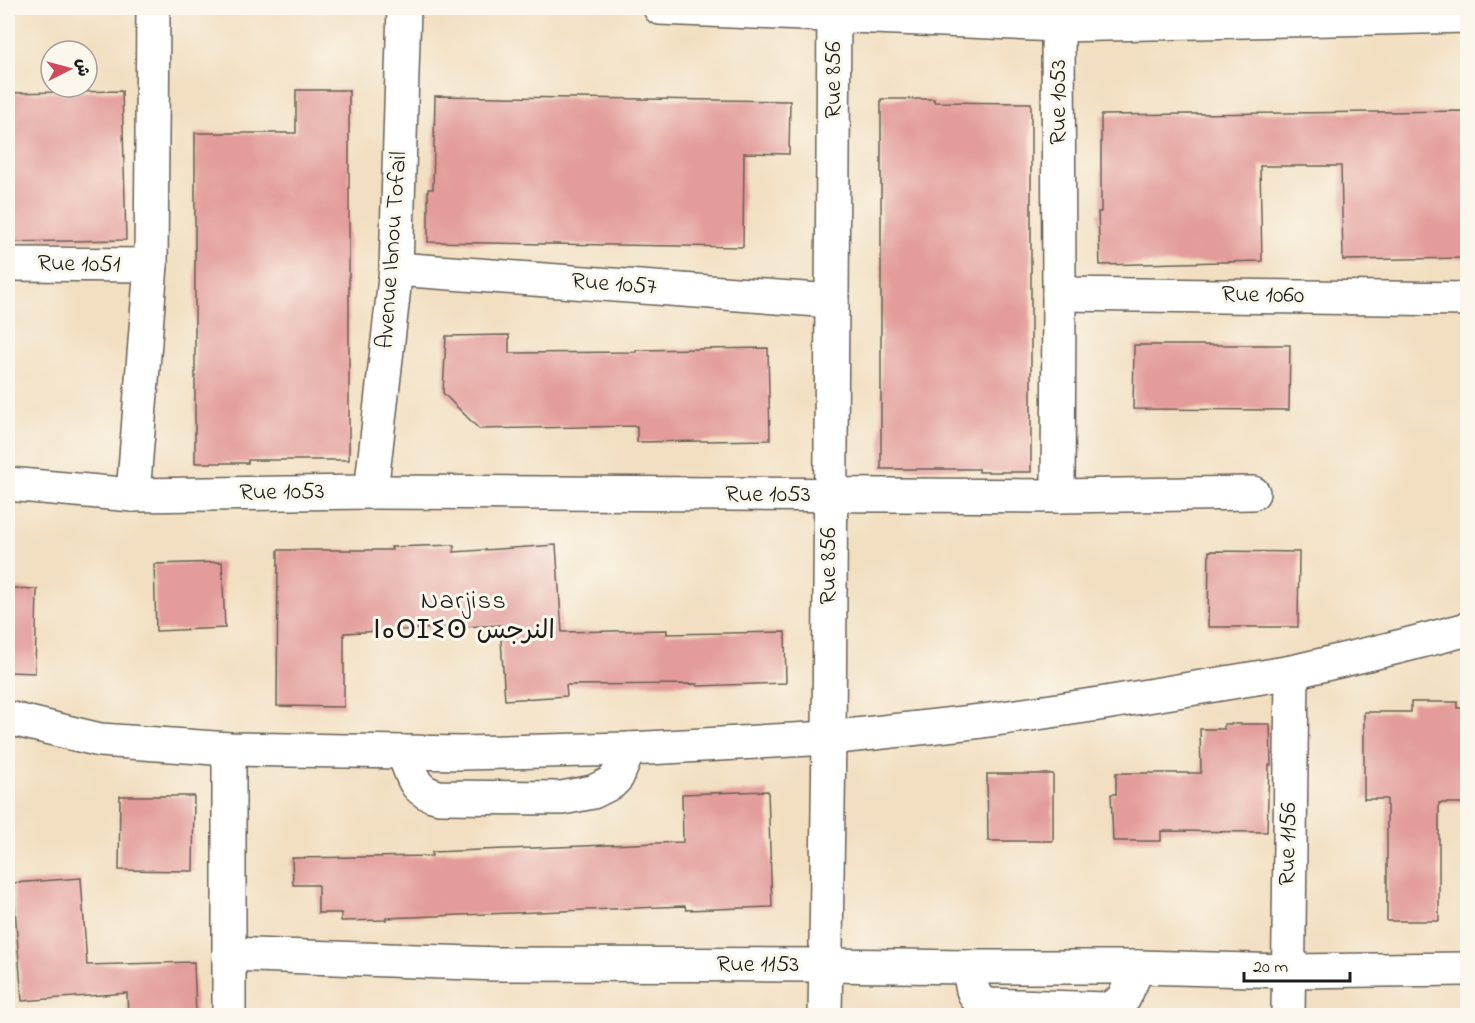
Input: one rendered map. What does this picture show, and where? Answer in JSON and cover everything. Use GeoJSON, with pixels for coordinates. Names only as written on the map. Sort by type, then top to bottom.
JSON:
{"type":"FeatureCollection","features":[{"type":"Feature","properties":{"kind":"street"},"geometry":{"type":"LineString","coordinates":[[133,495],[151,266],[153,8]]}},
{"type":"Feature","properties":{"kind":"street","name":"Avenue Ibnou Tofail"},"geometry":{"type":"LineString","coordinates":[[371,492],[396,269],[404,8]]}},
{"type":"Feature","properties":{"kind":"street"},"geometry":{"type":"LineString","coordinates":[[660,8],[834,11],[1058,25],[1467,16]]}},
{"type":"Feature","properties":{"kind":"street","name":"Rue 856"},"geometry":{"type":"LineString","coordinates":[[825,1016],[834,11]]}},
{"type":"Feature","properties":{"kind":"street","name":"Rue 1053"},"geometry":{"type":"LineString","coordinates":[[8,484],[133,495],[371,492],[1058,496],[1058,25]]}},
{"type":"Feature","properties":{"kind":"street","name":"Rue 1051"},"geometry":{"type":"LineString","coordinates":[[8,264],[151,266]]}},
{"type":"Feature","properties":{"kind":"street","name":"Rue 1057"},"geometry":{"type":"LineString","coordinates":[[396,269],[832,301]]}},
{"type":"Feature","properties":{"kind":"street","name":"Rue 1060"},"geometry":{"type":"LineString","coordinates":[[1059,294],[1467,299]]}},
{"type":"Feature","properties":{"kind":"street"},"geometry":{"type":"LineString","coordinates":[[1058,496],[1252,493]]}},
{"type":"Feature","properties":{"kind":"street"},"geometry":{"type":"LineString","coordinates":[[8,718],[100,740],[230,749],[461,753],[628,749],[829,738],[982,721],[1292,672],[1467,629]]}},
{"type":"Feature","properties":{"kind":"street","name":"Rue 1156"},"geometry":{"type":"LineString","coordinates":[[1288,1016],[1292,672]]}},
{"type":"Feature","properties":{"kind":"street"},"geometry":{"type":"LineString","coordinates":[[229,1016],[230,749]]}},
{"type":"Feature","properties":{"kind":"street"},"geometry":{"type":"LineString","coordinates":[[403,752],[417,785],[422,791],[431,795],[449,798],[562,798],[592,792],[611,783],[620,771],[628,749]]}},
{"type":"Feature","properties":{"kind":"street","name":"Rue 1153"},"geometry":{"type":"LineString","coordinates":[[229,954],[497,964],[1138,967],[1288,971],[1467,969]]}},
{"type":"Feature","properties":{"kind":"building"},"geometry":{"type":"Polygon","coordinates":[[[296,90],[349,90],[349,460],[248,460],[248,463],[195,463],[195,133],[296,133],[296,90]]]}},
{"type":"Feature","properties":{"kind":"building"},"geometry":{"type":"Polygon","coordinates":[[[99,91],[122,91],[126,240],[8,242],[8,93],[39,92],[39,99],[99,99],[99,91]]]}},
{"type":"Feature","properties":{"kind":"building"},"geometry":{"type":"Polygon","coordinates":[[[435,96],[790,101],[789,154],[744,153],[743,247],[428,242],[428,189],[433,189],[435,96]]]}},
{"type":"Feature","properties":{"kind":"building"},"geometry":{"type":"Polygon","coordinates":[[[881,99],[1031,103],[1031,472],[979,472],[979,469],[881,469],[881,99]]]}},
{"type":"Feature","properties":{"kind":"building"},"geometry":{"type":"Polygon","coordinates":[[[1467,111],[1467,258],[1343,260],[1341,166],[1260,166],[1262,261],[1100,265],[1098,212],[1101,212],[1101,115],[1467,111]]]}},
{"type":"Feature","properties":{"kind":"building"},"geometry":{"type":"Polygon","coordinates":[[[509,335],[509,353],[768,348],[770,440],[637,442],[637,426],[479,429],[443,393],[446,336],[509,335]]]}},
{"type":"Feature","properties":{"kind":"building"},"geometry":{"type":"Polygon","coordinates":[[[1134,345],[1290,345],[1289,410],[1133,409],[1134,345]]]}},
{"type":"Feature","properties":{"kind":"building"},"geometry":{"type":"Polygon","coordinates":[[[454,545],[454,552],[556,545],[562,632],[667,630],[667,634],[785,632],[786,683],[697,686],[697,684],[566,685],[567,696],[505,700],[500,625],[344,633],[344,707],[277,706],[278,550],[392,550],[391,547],[454,545]]]}},
{"type":"Feature","properties":{"kind":"building"},"geometry":{"type":"Polygon","coordinates":[[[1209,551],[1299,552],[1298,627],[1208,627],[1209,551]]]}},
{"type":"Feature","properties":{"kind":"building"},"geometry":{"type":"Polygon","coordinates":[[[222,562],[225,628],[156,631],[154,564],[222,562]]]}},
{"type":"Feature","properties":{"kind":"building"},"geometry":{"type":"Polygon","coordinates":[[[8,588],[37,589],[35,673],[8,672],[8,588]]]}},
{"type":"Feature","properties":{"kind":"building"},"geometry":{"type":"Polygon","coordinates":[[[1411,702],[1457,702],[1457,708],[1467,708],[1467,803],[1439,803],[1439,921],[1387,921],[1387,799],[1364,799],[1364,712],[1411,712],[1411,702]]]}},
{"type":"Feature","properties":{"kind":"building"},"geometry":{"type":"Polygon","coordinates":[[[1224,724],[1270,724],[1271,765],[1269,765],[1267,832],[1161,831],[1161,841],[1113,841],[1111,794],[1116,794],[1116,773],[1201,773],[1200,729],[1224,729],[1224,724]]]}},
{"type":"Feature","properties":{"kind":"building"},"geometry":{"type":"Polygon","coordinates":[[[987,774],[1053,774],[1053,841],[988,841],[987,774]]]}},
{"type":"Feature","properties":{"kind":"building"},"geometry":{"type":"Polygon","coordinates":[[[768,791],[772,907],[686,910],[685,906],[341,921],[341,913],[318,913],[318,885],[293,885],[292,858],[432,856],[432,852],[683,842],[682,794],[768,791]]]}},
{"type":"Feature","properties":{"kind":"building"},"geometry":{"type":"Polygon","coordinates":[[[120,796],[194,796],[193,871],[119,870],[120,796]]]}},
{"type":"Feature","properties":{"kind":"building"},"geometry":{"type":"Polygon","coordinates":[[[81,878],[87,965],[194,962],[196,1016],[128,1016],[127,993],[22,1001],[13,883],[81,878]]]}},
{"type":"Feature","properties":{"kind":"district","name":"Narjiss ⵏⴰⵔⵊⵉⵙ النرجس"},"geometry":{"type":"Point","coordinates":[464,617]}}]}
